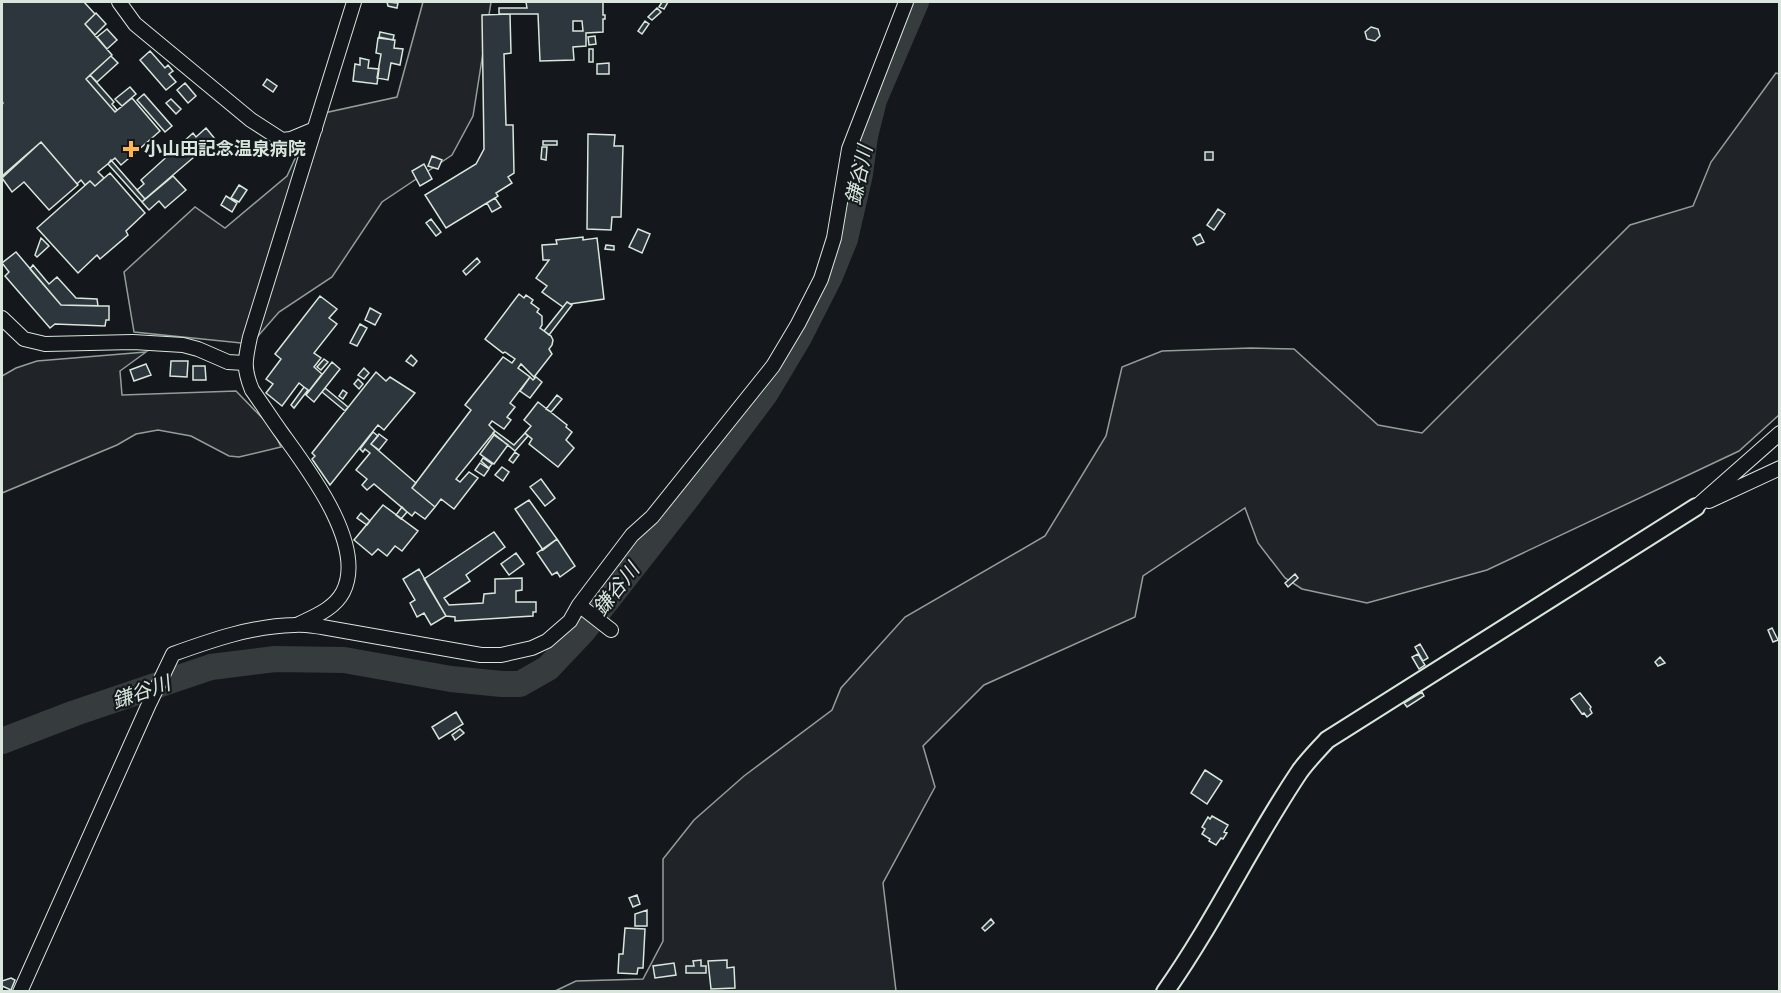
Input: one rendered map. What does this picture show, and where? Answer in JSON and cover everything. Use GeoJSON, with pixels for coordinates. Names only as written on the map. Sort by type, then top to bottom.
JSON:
{"type":"FeatureCollection","features":[{"type":"Feature","properties":{"kind":"street"},"geometry":{"type":"LineString","coordinates":[[119,2],[135,24],[270,134],[282,140],[291,139],[315,129]]}},
{"type":"Feature","properties":{"kind":"street"},"geometry":{"type":"LineString","coordinates":[[297,624],[321,614],[342,594],[348,578],[348,561],[338,524],[326,497],[252,390],[244,363],[250,337],[354,2]]}},
{"type":"Feature","properties":{"kind":"street"},"geometry":{"type":"LineString","coordinates":[[20,992],[148,704],[173,654],[253,629],[297,624],[481,655],[501,655],[532,648],[547,641],[570,621],[579,605],[632,535],[652,517],[773,366],[798,324],[821,279],[834,237],[849,149],[906,2]]}},
{"type":"Feature","properties":{"kind":"street"},"geometry":{"type":"LineString","coordinates":[[2,318],[24,339],[45,344],[133,342],[183,345],[228,362],[244,363]]}},
{"type":"Feature","properties":{"kind":"street"},"geometry":{"type":"LineString","coordinates":[[1696,507],[1779,433]]}},
{"type":"Feature","properties":{"kind":"street"},"geometry":{"type":"LineString","coordinates":[[1166,992],[1301,769],[1327,740],[1646,537],[1696,507],[1779,468]]}},
{"type":"Feature","properties":{"kind":"street"},"geometry":{"type":"LineString","coordinates":[[579,605],[611,630]]}},
{"type":"Feature","properties":{"kind":"shaded area"},"geometry":{"type":"Polygon","coordinates":[[[423,2],[491,2],[473,116],[452,155],[382,202],[332,277],[279,312],[251,344],[134,332],[124,272],[195,207],[225,228],[287,176],[315,115],[397,97],[423,2]]]}},
{"type":"Feature","properties":{"kind":"shaded area"},"geometry":{"type":"Polygon","coordinates":[[[1776,73],[1779,74],[1779,415],[1739,451],[1487,570],[1367,603],[1302,589],[1285,578],[1258,543],[1245,508],[1143,576],[1135,617],[984,685],[923,746],[935,787],[883,883],[896,991],[553,992],[576,981],[643,979],[663,941],[663,859],[694,820],[744,776],[832,710],[841,688],[905,617],[1045,536],[1106,436],[1122,367],[1162,351],[1294,349],[1378,425],[1422,433],[1630,225],[1693,206],[1711,162],[1776,73]]]}},
{"type":"Feature","properties":{"kind":"shaded area"},"geometry":{"type":"Polygon","coordinates":[[[146,352],[120,371],[122,395],[236,391],[272,428],[281,447],[239,457],[229,456],[191,436],[158,430],[136,434],[117,445],[2,493],[2,376],[16,368],[37,361],[146,352]]]}},
{"type":"Feature","properties":{"kind":"building"},"geometry":{"type":"Polygon","coordinates":[[[2,2],[84,2],[95,14],[85,24],[112,55],[86,79],[115,112],[132,98],[160,131],[121,165],[115,158],[98,172],[104,178],[95,186],[90,181],[85,185],[81,180],[77,184],[41,142],[2,176],[2,2]]]}},
{"type":"Feature","properties":{"kind":"building"},"geometry":{"type":"Polygon","coordinates":[[[387,2],[398,3],[397,8],[388,6],[387,2]]]}},
{"type":"Feature","properties":{"kind":"building"},"geometry":{"type":"Polygon","coordinates":[[[526,2],[603,2],[605,19],[603,19],[603,32],[586,33],[586,46],[573,47],[574,60],[540,61],[538,14],[499,14],[499,8],[527,8],[526,2]],[[573,21],[573,31],[583,31],[582,21],[573,21]]]}},
{"type":"Feature","properties":{"kind":"building"},"geometry":{"type":"Polygon","coordinates":[[[662,2],[668,2],[664,9],[659,7],[662,2]]]}},
{"type":"Feature","properties":{"kind":"building"},"geometry":{"type":"Polygon","coordinates":[[[657,8],[661,12],[652,20],[648,17],[657,8]]]}},
{"type":"Feature","properties":{"kind":"building"},"geometry":{"type":"Polygon","coordinates":[[[96,13],[106,24],[95,35],[85,24],[96,13]]]}},
{"type":"Feature","properties":{"kind":"building"},"geometry":{"type":"Polygon","coordinates":[[[510,14],[511,53],[504,54],[506,125],[513,125],[514,173],[508,177],[512,183],[496,193],[498,196],[446,228],[425,195],[476,164],[484,149],[482,15],[510,14]]]}},
{"type":"Feature","properties":{"kind":"building"},"geometry":{"type":"Polygon","coordinates":[[[645,21],[649,24],[642,34],[638,31],[645,21]]]}},
{"type":"Feature","properties":{"kind":"building"},"geometry":{"type":"Polygon","coordinates":[[[1371,27],[1378,29],[1380,36],[1375,41],[1367,39],[1365,32],[1371,27]]]}},
{"type":"Feature","properties":{"kind":"building"},"geometry":{"type":"Polygon","coordinates":[[[107,29],[117,40],[107,49],[97,37],[107,29]]]}},
{"type":"Feature","properties":{"kind":"building"},"geometry":{"type":"Polygon","coordinates":[[[380,32],[394,35],[393,40],[379,37],[380,32]]]}},
{"type":"Feature","properties":{"kind":"building"},"geometry":{"type":"Polygon","coordinates":[[[595,36],[596,44],[589,45],[588,37],[595,36]]]}},
{"type":"Feature","properties":{"kind":"building"},"geometry":{"type":"Polygon","coordinates":[[[378,38],[395,40],[394,48],[403,49],[400,65],[391,63],[388,80],[377,78],[381,54],[376,53],[378,38]]]}},
{"type":"Feature","properties":{"kind":"building"},"geometry":{"type":"Polygon","coordinates":[[[589,49],[593,49],[593,62],[589,62],[589,49]]]}},
{"type":"Feature","properties":{"kind":"building"},"geometry":{"type":"Polygon","coordinates":[[[150,51],[165,68],[168,65],[173,71],[169,74],[176,82],[166,90],[140,60],[150,51]]]}},
{"type":"Feature","properties":{"kind":"building"},"geometry":{"type":"Polygon","coordinates":[[[111,56],[118,63],[97,82],[90,75],[111,56]]]}},
{"type":"Feature","properties":{"kind":"building"},"geometry":{"type":"Polygon","coordinates":[[[360,58],[369,60],[368,68],[379,69],[377,84],[353,81],[355,64],[360,65],[360,58]]]}},
{"type":"Feature","properties":{"kind":"building"},"geometry":{"type":"Polygon","coordinates":[[[609,63],[609,74],[597,74],[597,64],[609,63]]]}},
{"type":"Feature","properties":{"kind":"building"},"geometry":{"type":"Polygon","coordinates":[[[90,75],[114,102],[112,104],[117,110],[115,112],[86,79],[90,75]]]}},
{"type":"Feature","properties":{"kind":"building"},"geometry":{"type":"Polygon","coordinates":[[[267,79],[277,86],[273,92],[263,85],[267,79]]]}},
{"type":"Feature","properties":{"kind":"building"},"geometry":{"type":"Polygon","coordinates":[[[185,83],[196,96],[188,103],[177,90],[185,83]]]}},
{"type":"Feature","properties":{"kind":"building"},"geometry":{"type":"Polygon","coordinates":[[[130,87],[136,94],[122,106],[115,99],[130,87]]]}},
{"type":"Feature","properties":{"kind":"building"},"geometry":{"type":"Polygon","coordinates":[[[144,94],[172,126],[165,132],[137,100],[144,94]]]}},
{"type":"Feature","properties":{"kind":"building"},"geometry":{"type":"Polygon","coordinates":[[[171,99],[181,109],[176,114],[166,103],[171,99]]]}},
{"type":"Feature","properties":{"kind":"building"},"geometry":{"type":"Polygon","coordinates":[[[206,128],[215,139],[145,199],[137,190],[144,184],[141,180],[193,133],[196,137],[206,128]]]}},
{"type":"Feature","properties":{"kind":"building"},"geometry":{"type":"Polygon","coordinates":[[[588,134],[615,135],[614,146],[623,146],[621,217],[612,217],[611,230],[587,229],[588,134]]]}},
{"type":"Feature","properties":{"kind":"building"},"geometry":{"type":"Polygon","coordinates":[[[543,141],[557,141],[557,145],[543,145],[543,141]]]}},
{"type":"Feature","properties":{"kind":"building"},"geometry":{"type":"Polygon","coordinates":[[[41,142],[78,185],[49,210],[24,182],[12,192],[2,178],[41,142]]]}},
{"type":"Feature","properties":{"kind":"building"},"geometry":{"type":"Polygon","coordinates":[[[542,147],[547,147],[546,160],[541,159],[542,147]]]}},
{"type":"Feature","properties":{"kind":"building"},"geometry":{"type":"Polygon","coordinates":[[[1205,152],[1213,152],[1213,160],[1205,160],[1205,152]]]}},
{"type":"Feature","properties":{"kind":"building"},"geometry":{"type":"Polygon","coordinates":[[[432,156],[442,160],[438,169],[428,166],[432,156]]]}},
{"type":"Feature","properties":{"kind":"building"},"geometry":{"type":"Polygon","coordinates":[[[111,160],[145,199],[142,202],[108,164],[111,160]]]}},
{"type":"Feature","properties":{"kind":"building"},"geometry":{"type":"Polygon","coordinates":[[[424,164],[432,179],[420,186],[412,171],[424,164]]]}},
{"type":"Feature","properties":{"kind":"building"},"geometry":{"type":"Polygon","coordinates":[[[110,173],[145,213],[126,231],[128,235],[100,259],[97,255],[78,273],[37,228],[90,181],[95,186],[110,173]]]}},
{"type":"Feature","properties":{"kind":"building"},"geometry":{"type":"Polygon","coordinates":[[[173,176],[186,190],[165,208],[159,201],[149,210],[142,202],[173,176]]]}},
{"type":"Feature","properties":{"kind":"building"},"geometry":{"type":"Polygon","coordinates":[[[239,185],[247,190],[239,202],[231,198],[239,185]]]}},
{"type":"Feature","properties":{"kind":"building"},"geometry":{"type":"Polygon","coordinates":[[[226,196],[237,203],[232,212],[221,205],[226,196]]]}},
{"type":"Feature","properties":{"kind":"building"},"geometry":{"type":"Polygon","coordinates":[[[495,198],[501,207],[492,212],[487,203],[495,198]]]}},
{"type":"Feature","properties":{"kind":"building"},"geometry":{"type":"Polygon","coordinates":[[[1218,209],[1225,214],[1214,230],[1207,225],[1218,209]]]}},
{"type":"Feature","properties":{"kind":"building"},"geometry":{"type":"Polygon","coordinates":[[[431,219],[441,232],[436,236],[426,223],[431,219]]]}},
{"type":"Feature","properties":{"kind":"building"},"geometry":{"type":"Polygon","coordinates":[[[638,229],[650,234],[642,253],[629,247],[638,229]]]}},
{"type":"Feature","properties":{"kind":"building"},"geometry":{"type":"Polygon","coordinates":[[[1200,234],[1204,242],[1197,245],[1193,238],[1200,234]]]}},
{"type":"Feature","properties":{"kind":"building"},"geometry":{"type":"Polygon","coordinates":[[[583,237],[583,240],[597,238],[604,299],[570,304],[567,302],[563,307],[542,292],[547,286],[536,278],[549,260],[543,260],[542,245],[557,244],[556,240],[583,237]]]}},
{"type":"Feature","properties":{"kind":"building"},"geometry":{"type":"Polygon","coordinates":[[[41,238],[49,246],[37,257],[35,255],[41,238]]]}},
{"type":"Feature","properties":{"kind":"building"},"geometry":{"type":"Polygon","coordinates":[[[606,245],[614,246],[614,250],[605,249],[606,245]]]}},
{"type":"Feature","properties":{"kind":"building"},"geometry":{"type":"Polygon","coordinates":[[[16,252],[61,305],[109,306],[109,320],[106,320],[105,326],[55,324],[50,328],[5,276],[9,272],[2,263],[16,252]]]}},
{"type":"Feature","properties":{"kind":"building"},"geometry":{"type":"Polygon","coordinates":[[[477,258],[480,262],[466,275],[463,271],[477,258]]]}},
{"type":"Feature","properties":{"kind":"building"},"geometry":{"type":"Polygon","coordinates":[[[33,265],[49,284],[57,277],[76,298],[97,299],[98,306],[61,305],[30,269],[33,265]]]}},
{"type":"Feature","properties":{"kind":"building"},"geometry":{"type":"Polygon","coordinates":[[[519,294],[524,298],[526,295],[533,300],[531,303],[539,309],[537,312],[542,316],[540,328],[553,340],[549,349],[552,354],[534,377],[521,364],[518,368],[530,377],[510,403],[515,407],[507,417],[511,420],[504,429],[492,421],[489,425],[495,431],[456,479],[460,482],[469,472],[478,478],[454,509],[441,499],[435,507],[412,488],[471,410],[465,405],[503,357],[512,363],[515,359],[485,339],[519,294]]]}},
{"type":"Feature","properties":{"kind":"building"},"geometry":{"type":"Polygon","coordinates":[[[320,296],[337,309],[329,318],[337,324],[314,353],[321,358],[314,367],[322,374],[309,391],[299,383],[282,406],[266,393],[273,384],[266,379],[281,359],[275,354],[320,296]]]}},
{"type":"Feature","properties":{"kind":"building"},"geometry":{"type":"Polygon","coordinates":[[[567,302],[572,305],[549,335],[544,331],[567,302]]]}},
{"type":"Feature","properties":{"kind":"building"},"geometry":{"type":"Polygon","coordinates":[[[370,308],[381,314],[375,325],[365,320],[370,308]]]}},
{"type":"Feature","properties":{"kind":"building"},"geometry":{"type":"Polygon","coordinates":[[[360,324],[367,328],[357,346],[350,343],[360,324]]]}},
{"type":"Feature","properties":{"kind":"building"},"geometry":{"type":"Polygon","coordinates":[[[411,355],[417,361],[413,366],[406,361],[411,355]]]}},
{"type":"Feature","properties":{"kind":"building"},"geometry":{"type":"Polygon","coordinates":[[[324,359],[328,362],[321,370],[317,367],[324,359]]]}},
{"type":"Feature","properties":{"kind":"building"},"geometry":{"type":"Polygon","coordinates":[[[171,361],[188,361],[187,377],[170,376],[171,361]]]}},
{"type":"Feature","properties":{"kind":"building"},"geometry":{"type":"Polygon","coordinates":[[[332,362],[340,369],[314,402],[306,395],[332,362]]]}},
{"type":"Feature","properties":{"kind":"building"},"geometry":{"type":"Polygon","coordinates":[[[146,364],[151,375],[134,381],[130,370],[146,364]]]}},
{"type":"Feature","properties":{"kind":"building"},"geometry":{"type":"Polygon","coordinates":[[[193,366],[205,366],[206,380],[193,380],[193,366]]]}},
{"type":"Feature","properties":{"kind":"building"},"geometry":{"type":"Polygon","coordinates":[[[364,368],[369,373],[364,379],[358,375],[364,368]]]}},
{"type":"Feature","properties":{"kind":"building"},"geometry":{"type":"Polygon","coordinates":[[[376,372],[386,381],[390,377],[415,393],[384,430],[378,425],[330,485],[312,459],[315,456],[312,453],[376,372]]]}},
{"type":"Feature","properties":{"kind":"building"},"geometry":{"type":"Polygon","coordinates":[[[530,377],[533,380],[536,377],[542,382],[530,398],[520,391],[530,377]]]}},
{"type":"Feature","properties":{"kind":"building"},"geometry":{"type":"Polygon","coordinates":[[[358,379],[363,384],[359,389],[354,384],[358,379]]]}},
{"type":"Feature","properties":{"kind":"building"},"geometry":{"type":"Polygon","coordinates":[[[304,387],[308,390],[294,408],[291,405],[304,387]]]}},
{"type":"Feature","properties":{"kind":"building"},"geometry":{"type":"Polygon","coordinates":[[[325,388],[348,407],[345,411],[322,392],[325,388]]]}},
{"type":"Feature","properties":{"kind":"building"},"geometry":{"type":"Polygon","coordinates":[[[343,390],[347,393],[343,399],[339,396],[343,390]]]}},
{"type":"Feature","properties":{"kind":"building"},"geometry":{"type":"Polygon","coordinates":[[[557,395],[562,399],[551,412],[546,409],[557,395]]]}},
{"type":"Feature","properties":{"kind":"building"},"geometry":{"type":"Polygon","coordinates":[[[538,402],[567,425],[566,427],[572,432],[566,440],[574,448],[558,467],[529,444],[532,439],[525,433],[531,426],[524,420],[538,402]]]}},
{"type":"Feature","properties":{"kind":"building"},"geometry":{"type":"Polygon","coordinates":[[[495,431],[514,445],[525,433],[528,436],[515,451],[493,433],[495,431]]]}},
{"type":"Feature","properties":{"kind":"building"},"geometry":{"type":"Polygon","coordinates":[[[373,432],[378,436],[371,444],[416,483],[412,488],[435,507],[425,519],[415,512],[412,516],[374,484],[367,490],[362,485],[367,479],[356,470],[370,453],[365,449],[363,452],[360,449],[373,432]]]}},
{"type":"Feature","properties":{"kind":"building"},"geometry":{"type":"Polygon","coordinates":[[[379,434],[387,440],[379,450],[371,444],[379,434]]]}},
{"type":"Feature","properties":{"kind":"building"},"geometry":{"type":"Polygon","coordinates":[[[494,435],[508,445],[494,464],[480,454],[494,435]]]}},
{"type":"Feature","properties":{"kind":"building"},"geometry":{"type":"Polygon","coordinates":[[[515,452],[519,455],[513,463],[509,460],[515,452]]]}},
{"type":"Feature","properties":{"kind":"building"},"geometry":{"type":"Polygon","coordinates":[[[483,458],[492,464],[489,468],[481,461],[483,458]]]}},
{"type":"Feature","properties":{"kind":"building"},"geometry":{"type":"Polygon","coordinates":[[[480,463],[489,469],[484,476],[475,470],[480,463]]]}},
{"type":"Feature","properties":{"kind":"building"},"geometry":{"type":"Polygon","coordinates":[[[502,467],[509,472],[503,481],[495,475],[502,467]]]}},
{"type":"Feature","properties":{"kind":"building"},"geometry":{"type":"Polygon","coordinates":[[[541,479],[555,498],[545,506],[530,487],[541,479]]]}},
{"type":"Feature","properties":{"kind":"building"},"geometry":{"type":"Polygon","coordinates":[[[529,500],[557,539],[543,550],[515,509],[529,500]]]}},
{"type":"Feature","properties":{"kind":"building"},"geometry":{"type":"Polygon","coordinates":[[[383,505],[418,531],[402,551],[395,546],[387,556],[378,549],[372,555],[354,540],[383,505]]]}},
{"type":"Feature","properties":{"kind":"building"},"geometry":{"type":"Polygon","coordinates":[[[402,507],[407,512],[401,519],[396,515],[402,507]]]}},
{"type":"Feature","properties":{"kind":"building"},"geometry":{"type":"Polygon","coordinates":[[[361,513],[370,521],[367,525],[357,518],[361,513]]]}},
{"type":"Feature","properties":{"kind":"building"},"geometry":{"type":"Polygon","coordinates":[[[494,532],[505,547],[466,575],[470,581],[444,598],[449,605],[483,603],[484,594],[495,593],[495,579],[522,578],[522,590],[516,591],[516,602],[536,602],[536,612],[533,612],[533,616],[455,621],[455,617],[446,616],[424,579],[494,532]]]}},
{"type":"Feature","properties":{"kind":"building"},"geometry":{"type":"Polygon","coordinates":[[[557,539],[575,566],[560,577],[557,572],[552,575],[537,553],[557,539]]]}},
{"type":"Feature","properties":{"kind":"building"},"geometry":{"type":"Polygon","coordinates":[[[516,553],[524,564],[509,575],[501,564],[516,553]]]}},
{"type":"Feature","properties":{"kind":"building"},"geometry":{"type":"Polygon","coordinates":[[[419,569],[446,616],[431,625],[424,613],[417,617],[410,603],[415,600],[403,579],[419,569]]]}},
{"type":"Feature","properties":{"kind":"building"},"geometry":{"type":"Polygon","coordinates":[[[1295,574],[1298,578],[1288,587],[1285,583],[1295,574]]]}},
{"type":"Feature","properties":{"kind":"building"},"geometry":{"type":"Polygon","coordinates":[[[1772,628],[1778,640],[1773,642],[1768,630],[1772,628]]]}},
{"type":"Feature","properties":{"kind":"building"},"geometry":{"type":"Polygon","coordinates":[[[1420,644],[1428,658],[1423,661],[1415,647],[1420,644]]]}},
{"type":"Feature","properties":{"kind":"building"},"geometry":{"type":"Polygon","coordinates":[[[1418,654],[1425,665],[1419,669],[1412,657],[1418,654]]]}},
{"type":"Feature","properties":{"kind":"building"},"geometry":{"type":"Polygon","coordinates":[[[1660,657],[1665,663],[1658,666],[1655,662],[1660,657]]]}},
{"type":"Feature","properties":{"kind":"building"},"geometry":{"type":"Polygon","coordinates":[[[1422,692],[1424,696],[1407,707],[1404,703],[1422,692]]]}},
{"type":"Feature","properties":{"kind":"building"},"geometry":{"type":"Polygon","coordinates":[[[1580,693],[1591,707],[1592,713],[1587,717],[1571,699],[1580,693]]]}},
{"type":"Feature","properties":{"kind":"building"},"geometry":{"type":"Polygon","coordinates":[[[456,712],[463,724],[439,739],[432,727],[456,712]]]}},
{"type":"Feature","properties":{"kind":"building"},"geometry":{"type":"Polygon","coordinates":[[[460,729],[464,733],[455,740],[452,735],[460,729]]]}},
{"type":"Feature","properties":{"kind":"building"},"geometry":{"type":"Polygon","coordinates":[[[1205,770],[1222,781],[1207,804],[1191,793],[1205,770]]]}},
{"type":"Feature","properties":{"kind":"building"},"geometry":{"type":"Polygon","coordinates":[[[1212,816],[1228,825],[1224,832],[1227,833],[1216,845],[1202,834],[1205,829],[1202,827],[1208,817],[1210,819],[1212,816]]]}},
{"type":"Feature","properties":{"kind":"building"},"geometry":{"type":"Polygon","coordinates":[[[637,895],[640,904],[633,907],[629,898],[637,895]]]}},
{"type":"Feature","properties":{"kind":"building"},"geometry":{"type":"Polygon","coordinates":[[[647,910],[647,926],[635,926],[635,914],[647,910]]]}},
{"type":"Feature","properties":{"kind":"building"},"geometry":{"type":"Polygon","coordinates":[[[991,919],[994,923],[985,931],[982,928],[991,919]]]}},
{"type":"Feature","properties":{"kind":"building"},"geometry":{"type":"Polygon","coordinates":[[[625,928],[645,929],[643,968],[638,968],[637,974],[618,973],[619,954],[623,954],[625,928]]]}},
{"type":"Feature","properties":{"kind":"building"},"geometry":{"type":"Polygon","coordinates":[[[701,960],[701,966],[706,966],[706,973],[686,973],[686,966],[694,966],[693,961],[701,960]]]}},
{"type":"Feature","properties":{"kind":"building"},"geometry":{"type":"Polygon","coordinates":[[[727,960],[727,968],[734,967],[735,988],[711,989],[708,961],[727,960]]]}},
{"type":"Feature","properties":{"kind":"building"},"geometry":{"type":"Polygon","coordinates":[[[674,963],[676,975],[655,978],[653,966],[674,963]]]}},
{"type":"Feature","properties":{"kind":"building"},"geometry":{"type":"Polygon","coordinates":[[[11,978],[15,980],[11,990],[2,986],[2,981],[11,978]]]}},
{"type":"Feature","properties":{"kind":"waterway","name":"鎌谷川"},"geometry":{"type":"LineString","coordinates":[[2,741],[75,713],[211,667],[275,659],[344,660],[451,679],[502,684],[520,684],[548,668],[583,631],[687,498],[765,394],[799,337],[830,276],[845,239],[874,100],[916,2]]}},
{"type":"Feature","properties":{"kind":"place","name":"小山田記念温泉病院"},"geometry":{"type":"Point","coordinates":[131,149]}}]}
